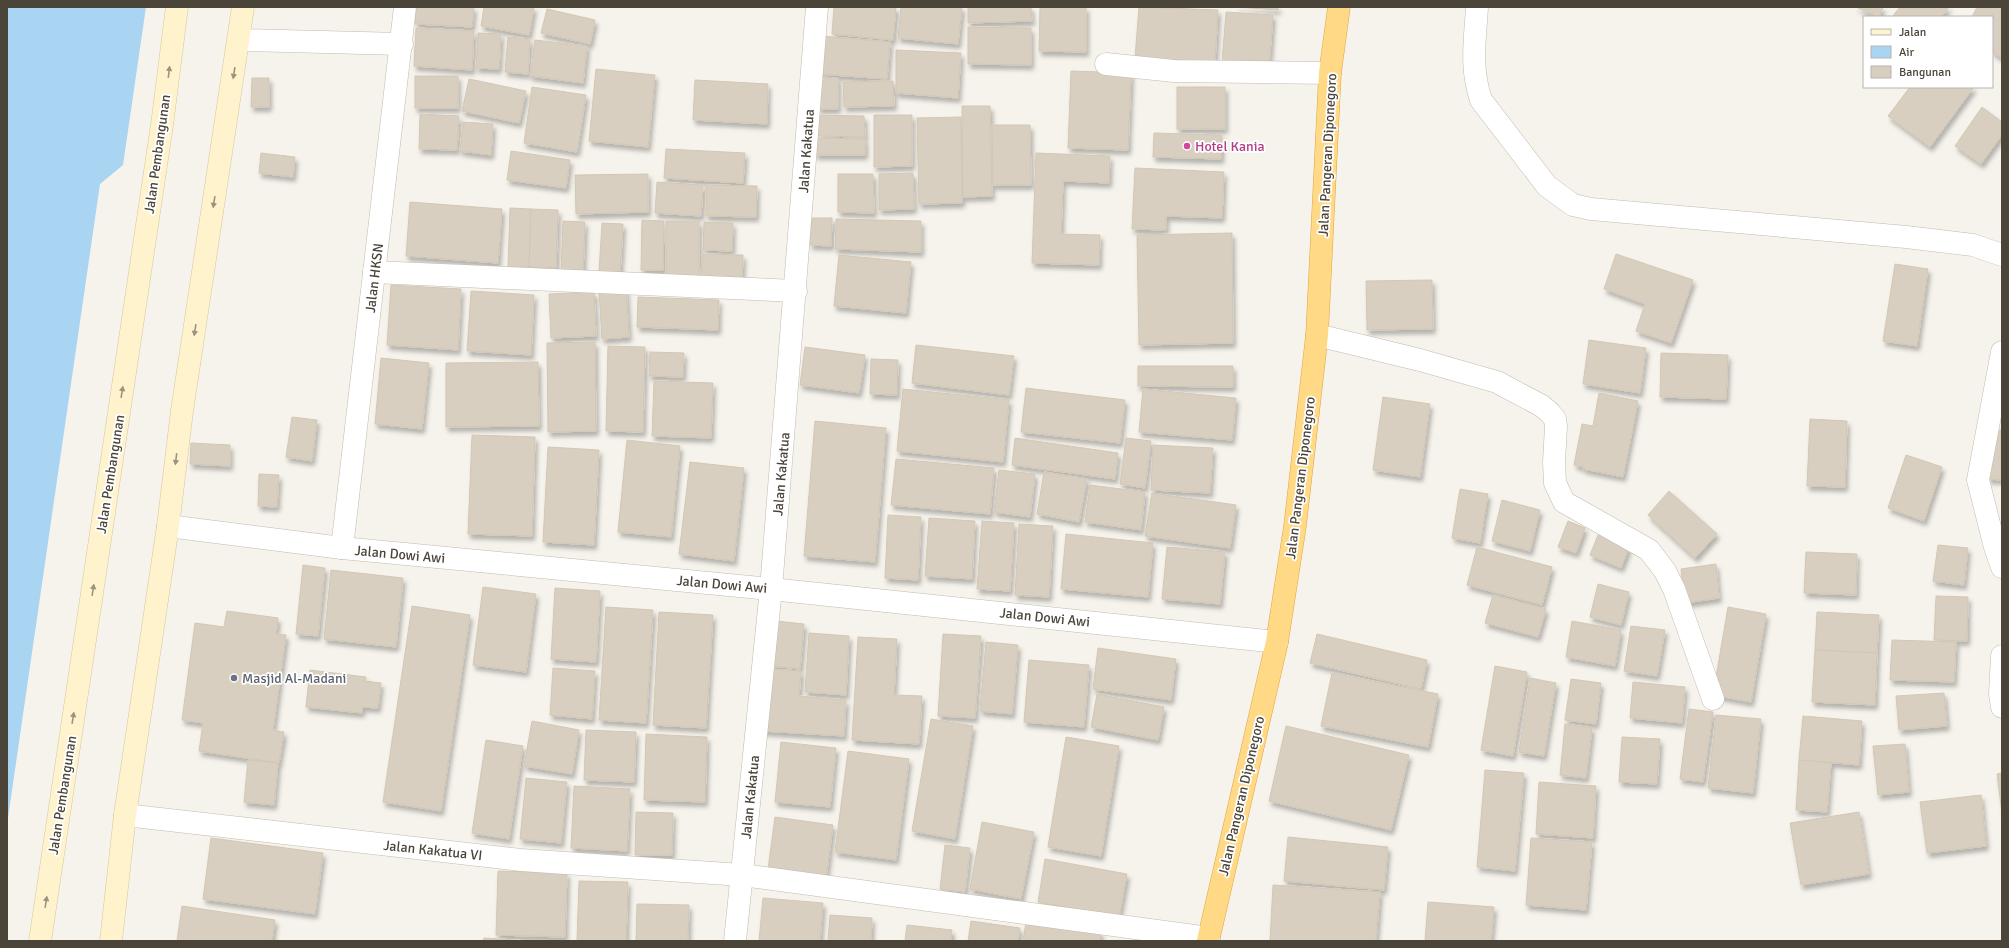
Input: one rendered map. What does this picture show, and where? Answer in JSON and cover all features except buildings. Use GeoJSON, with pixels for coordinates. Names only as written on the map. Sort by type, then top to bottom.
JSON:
{"type":"FeatureCollection","features":[{"type":"Feature","properties":{"kind":"highway","name":"Jalan Pangeran Diponegoro"},"geometry":{"type":"LineString","coordinates":[[1209,939],[1277,642],[1294,526],[1317,335],[1330,73],[1339,7]]}},
{"type":"Feature","properties":{"kind":"main road","name":"Jalan Pembangunan"},"geometry":{"type":"LineString","coordinates":[[40,941],[161,133],[177,7]]}},
{"type":"Feature","properties":{"kind":"main road"},"geometry":{"type":"LineString","coordinates":[[111,941],[125,815],[168,526],[182,410],[243,7]]}},
{"type":"Feature","properties":{"kind":"street","name":"Jalan HKSN"},"geometry":{"type":"LineString","coordinates":[[342,548],[402,44],[405,7]]}},
{"type":"Feature","properties":{"kind":"street","name":"Jalan Kakatua"},"geometry":{"type":"LineString","coordinates":[[736,941],[772,588],[817,7]]}},
{"type":"Feature","properties":{"kind":"street"},"geometry":{"type":"LineString","coordinates":[[1478,7],[1473,68],[1476,85],[1481,100],[1489,113],[1547,186],[1573,204],[1591,209],[1906,237],[1973,245],[2002,254]]}},
{"type":"Feature","properties":{"kind":"street"},"geometry":{"type":"LineString","coordinates":[[239,40],[402,44]]}},
{"type":"Feature","properties":{"kind":"street"},"geometry":{"type":"LineString","coordinates":[[1106,64],[1174,71],[1330,73]]}},
{"type":"Feature","properties":{"kind":"street"},"geometry":{"type":"LineString","coordinates":[[374,272],[796,291]]}},
{"type":"Feature","properties":{"kind":"street"},"geometry":{"type":"LineString","coordinates":[[1317,335],[1420,360],[1497,382],[1542,406],[1550,412],[1555,419],[1556,426],[1554,462],[1555,483],[1564,502],[1649,550],[1665,571],[1674,589],[1713,699]]}},
{"type":"Feature","properties":{"kind":"street"},"geometry":{"type":"LineString","coordinates":[[2002,352],[1978,480],[1995,547],[2002,567]]}},
{"type":"Feature","properties":{"kind":"street","name":"Jalan Dowi Awi"},"geometry":{"type":"LineString","coordinates":[[168,526],[342,548],[772,588],[1277,642]]}},
{"type":"Feature","properties":{"kind":"street"},"geometry":{"type":"LineString","coordinates":[[2002,656],[2000,694],[2002,707]]}},
{"type":"Feature","properties":{"kind":"street","name":"Jalan Kakatua VI"},"geometry":{"type":"LineString","coordinates":[[125,815],[521,860],[742,875],[1209,939]]}},
{"type":"Feature","properties":{"kind":"water"},"geometry":{"type":"Polygon","coordinates":[[[7,7],[146,7],[123,165],[100,184],[7,825],[7,7]]]}},
{"type":"Feature","properties":{"kind":"place","name":"Hotel Kania"},"geometry":{"type":"Point","coordinates":[1187,146]}},
{"type":"Feature","properties":{"kind":"place","name":"Masjid Al-Madani"},"geometry":{"type":"Point","coordinates":[234,678]}}]}
